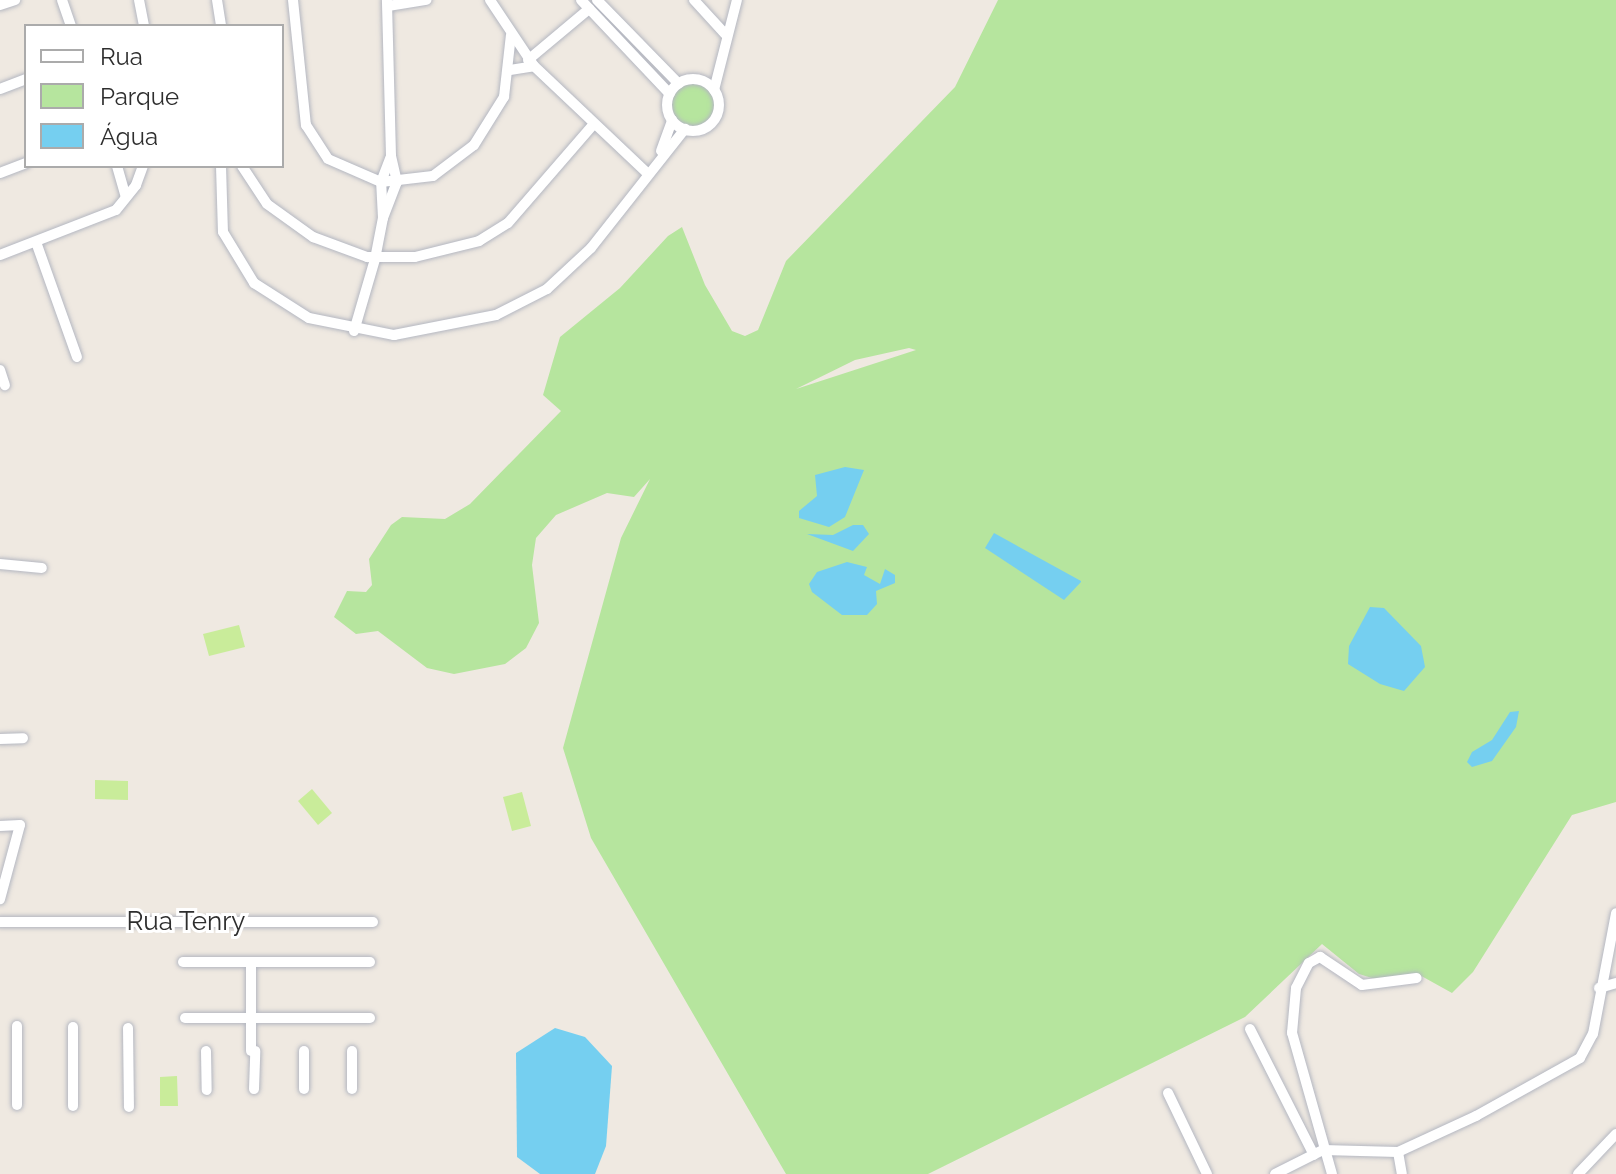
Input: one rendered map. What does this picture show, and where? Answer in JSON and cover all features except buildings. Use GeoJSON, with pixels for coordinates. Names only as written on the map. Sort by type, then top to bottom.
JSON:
{"type":"FeatureCollection","features":[{"type":"Feature","properties":{"kind":"street"},"geometry":{"type":"LineString","coordinates":[[0,5],[15,0]]}},
{"type":"Feature","properties":{"kind":"street"},"geometry":{"type":"LineString","coordinates":[[62,0],[70,24]]}},
{"type":"Feature","properties":{"kind":"street"},"geometry":{"type":"LineString","coordinates":[[139,0],[144,24]]}},
{"type":"Feature","properties":{"kind":"street"},"geometry":{"type":"LineString","coordinates":[[217,0],[221,24]]}},
{"type":"Feature","properties":{"kind":"street"},"geometry":{"type":"LineString","coordinates":[[293,0],[306,125],[328,159],[381,182],[433,176],[461,159],[498,109],[510,70],[511,35]]}},
{"type":"Feature","properties":{"kind":"street"},"geometry":{"type":"LineString","coordinates":[[354,331],[383,218],[397,182],[391,156],[388,3],[427,0]]}},
{"type":"Feature","properties":{"kind":"street"},"geometry":{"type":"LineString","coordinates":[[490,0],[531,63],[592,126],[646,172]]}},
{"type":"Feature","properties":{"kind":"street"},"geometry":{"type":"LineString","coordinates":[[581,0],[593,5],[679,84]]}},
{"type":"Feature","properties":{"kind":"street"},"geometry":{"type":"LineString","coordinates":[[694,0],[725,34]]}},
{"type":"Feature","properties":{"kind":"street"},"geometry":{"type":"LineString","coordinates":[[672,120],[685,129],[700,130],[714,121],[719,106],[714,90],[717,64],[737,0]]}},
{"type":"Feature","properties":{"kind":"street"},"geometry":{"type":"LineString","coordinates":[[510,70],[531,63],[593,5]]}},
{"type":"Feature","properties":{"kind":"street"},"geometry":{"type":"LineString","coordinates":[[593,5],[670,94],[672,120],[659,157]]}},
{"type":"Feature","properties":{"kind":"street"},"geometry":{"type":"LineString","coordinates":[[670,94],[679,84],[699,80],[717,64]]}},
{"type":"Feature","properties":{"kind":"street"},"geometry":{"type":"LineString","coordinates":[[0,89],[24,80]]}},
{"type":"Feature","properties":{"kind":"street"},"geometry":{"type":"LineString","coordinates":[[699,80],[714,90]]}},
{"type":"Feature","properties":{"kind":"street"},"geometry":{"type":"LineString","coordinates":[[243,168],[267,204],[300,230],[375,257],[438,253],[494,234],[533,200],[592,126]]}},
{"type":"Feature","properties":{"kind":"street"},"geometry":{"type":"LineString","coordinates":[[221,168],[219,213],[240,267],[287,309],[354,331],[418,333],[526,303],[591,248],[646,172],[685,129]]}},
{"type":"Feature","properties":{"kind":"street"},"geometry":{"type":"LineString","coordinates":[[383,218],[381,182],[391,156]]}},
{"type":"Feature","properties":{"kind":"street"},"geometry":{"type":"LineString","coordinates":[[0,173],[24,164]]}},
{"type":"Feature","properties":{"kind":"street"},"geometry":{"type":"LineString","coordinates":[[118,168],[126,197]]}},
{"type":"Feature","properties":{"kind":"street"},"geometry":{"type":"LineString","coordinates":[[0,255],[116,210],[142,168]]}},
{"type":"Feature","properties":{"kind":"street"},"geometry":{"type":"LineString","coordinates":[[36,242],[77,357]]}},
{"type":"Feature","properties":{"kind":"street"},"geometry":{"type":"LineString","coordinates":[[0,370],[5,385]]}},
{"type":"Feature","properties":{"kind":"street"},"geometry":{"type":"LineString","coordinates":[[0,564],[42,568]]}},
{"type":"Feature","properties":{"kind":"street"},"geometry":{"type":"LineString","coordinates":[[0,739],[23,738]]}},
{"type":"Feature","properties":{"kind":"street"},"geometry":{"type":"LineString","coordinates":[[0,826],[20,825],[0,899]]}},
{"type":"Feature","properties":{"kind":"street"},"geometry":{"type":"LineString","coordinates":[[1275,1174],[1318,1153],[1398,1152],[1476,1116],[1580,1058],[1593,1034],[1599,988],[1616,913]]}},
{"type":"Feature","properties":{"kind":"street","name":"Rua Tenry"},"geometry":{"type":"LineString","coordinates":[[0,922],[373,922]]}},
{"type":"Feature","properties":{"kind":"street"},"geometry":{"type":"LineString","coordinates":[[1318,1153],[1292,1033],[1292,1004],[1304,969],[1320,957],[1362,985],[1417,978]]}},
{"type":"Feature","properties":{"kind":"street"},"geometry":{"type":"LineString","coordinates":[[183,962],[370,962]]}},
{"type":"Feature","properties":{"kind":"street"},"geometry":{"type":"LineString","coordinates":[[251,962],[254,1089]]}},
{"type":"Feature","properties":{"kind":"street"},"geometry":{"type":"LineString","coordinates":[[1599,988],[1616,983]]}},
{"type":"Feature","properties":{"kind":"street"},"geometry":{"type":"LineString","coordinates":[[185,1018],[370,1018]]}},
{"type":"Feature","properties":{"kind":"street"},"geometry":{"type":"LineString","coordinates":[[17,1026],[17,1105]]}},
{"type":"Feature","properties":{"kind":"street"},"geometry":{"type":"LineString","coordinates":[[73,1027],[73,1106]]}},
{"type":"Feature","properties":{"kind":"street"},"geometry":{"type":"LineString","coordinates":[[128,1028],[129,1107]]}},
{"type":"Feature","properties":{"kind":"street"},"geometry":{"type":"LineString","coordinates":[[1250,1029],[1332,1174]]}},
{"type":"Feature","properties":{"kind":"street"},"geometry":{"type":"LineString","coordinates":[[206,1051],[207,1090]]}},
{"type":"Feature","properties":{"kind":"street"},"geometry":{"type":"LineString","coordinates":[[304,1051],[304,1089]]}},
{"type":"Feature","properties":{"kind":"street"},"geometry":{"type":"LineString","coordinates":[[352,1051],[352,1089]]}},
{"type":"Feature","properties":{"kind":"street"},"geometry":{"type":"LineString","coordinates":[[1168,1093],[1207,1174]]}},
{"type":"Feature","properties":{"kind":"street"},"geometry":{"type":"LineString","coordinates":[[1578,1174],[1616,1134]]}},
{"type":"Feature","properties":{"kind":"street"},"geometry":{"type":"LineString","coordinates":[[1398,1152],[1402,1174]]}},
{"type":"Feature","properties":{"kind":"green space"},"geometry":{"type":"Polygon","coordinates":[[[998,0],[1616,0],[1616,802],[1572,815],[1473,972],[1452,993],[1416,973],[1375,979],[1359,974],[1322,944],[1245,1017],[928,1174],[786,1174],[591,838],[563,748],[621,538],[650,479],[634,497],[607,493],[556,515],[536,538],[532,565],[539,623],[526,648],[505,664],[454,674],[427,668],[378,631],[356,634],[334,617],[347,591],[366,592],[372,585],[369,559],[391,525],[402,517],[445,519],[470,504],[561,411],[543,395],[560,337],[620,288],[668,236],[682,227],[705,285],[732,331],[745,336],[758,330],[786,261],[955,87],[998,0]],[[909,348],[855,360],[796,389],[916,350],[909,348]]]}},
{"type":"Feature","properties":{"kind":"green space"},"geometry":{"type":"Polygon","coordinates":[[[693,84],[708,90],[714,105],[708,120],[693,126],[678,120],[672,105],[678,90],[693,84]]]}},
{"type":"Feature","properties":{"kind":"green space"},"geometry":{"type":"Polygon","coordinates":[[[239,625],[245,647],[209,656],[203,634],[239,625]]]}},
{"type":"Feature","properties":{"kind":"green space"},"geometry":{"type":"Polygon","coordinates":[[[95,780],[128,781],[128,800],[95,799],[95,780]]]}},
{"type":"Feature","properties":{"kind":"green space"},"geometry":{"type":"Polygon","coordinates":[[[312,789],[332,813],[318,825],[298,801],[312,789]]]}},
{"type":"Feature","properties":{"kind":"green space"},"geometry":{"type":"Polygon","coordinates":[[[522,792],[531,826],[512,831],[503,797],[522,792]]]}},
{"type":"Feature","properties":{"kind":"green space"},"geometry":{"type":"Polygon","coordinates":[[[177,1076],[178,1106],[160,1106],[160,1077],[177,1076]]]}},
{"type":"Feature","properties":{"kind":"water"},"geometry":{"type":"Polygon","coordinates":[[[845,467],[864,470],[845,517],[829,527],[799,518],[799,511],[817,496],[815,475],[845,467]]]}},
{"type":"Feature","properties":{"kind":"water"},"geometry":{"type":"Polygon","coordinates":[[[853,525],[863,525],[869,534],[853,551],[807,534],[833,535],[853,525]]]}},
{"type":"Feature","properties":{"kind":"water"},"geometry":{"type":"Polygon","coordinates":[[[994,533],[1081,582],[1064,600],[985,548],[994,533]]]}},
{"type":"Feature","properties":{"kind":"water"},"geometry":{"type":"Polygon","coordinates":[[[847,562],[867,567],[864,575],[880,584],[885,569],[895,575],[895,583],[876,591],[877,604],[867,615],[842,615],[812,592],[809,584],[817,572],[847,562]]]}},
{"type":"Feature","properties":{"kind":"water"},"geometry":{"type":"Polygon","coordinates":[[[1370,607],[1384,608],[1421,646],[1425,667],[1404,691],[1380,684],[1348,664],[1349,646],[1370,607]]]}},
{"type":"Feature","properties":{"kind":"water"},"geometry":{"type":"Polygon","coordinates":[[[1519,711],[1516,727],[1492,761],[1472,767],[1467,762],[1472,752],[1492,740],[1510,712],[1519,711]]]}},
{"type":"Feature","properties":{"kind":"water"},"geometry":{"type":"Polygon","coordinates":[[[555,1028],[585,1037],[612,1066],[606,1146],[595,1174],[540,1174],[517,1157],[516,1053],[555,1028]]]}}]}
